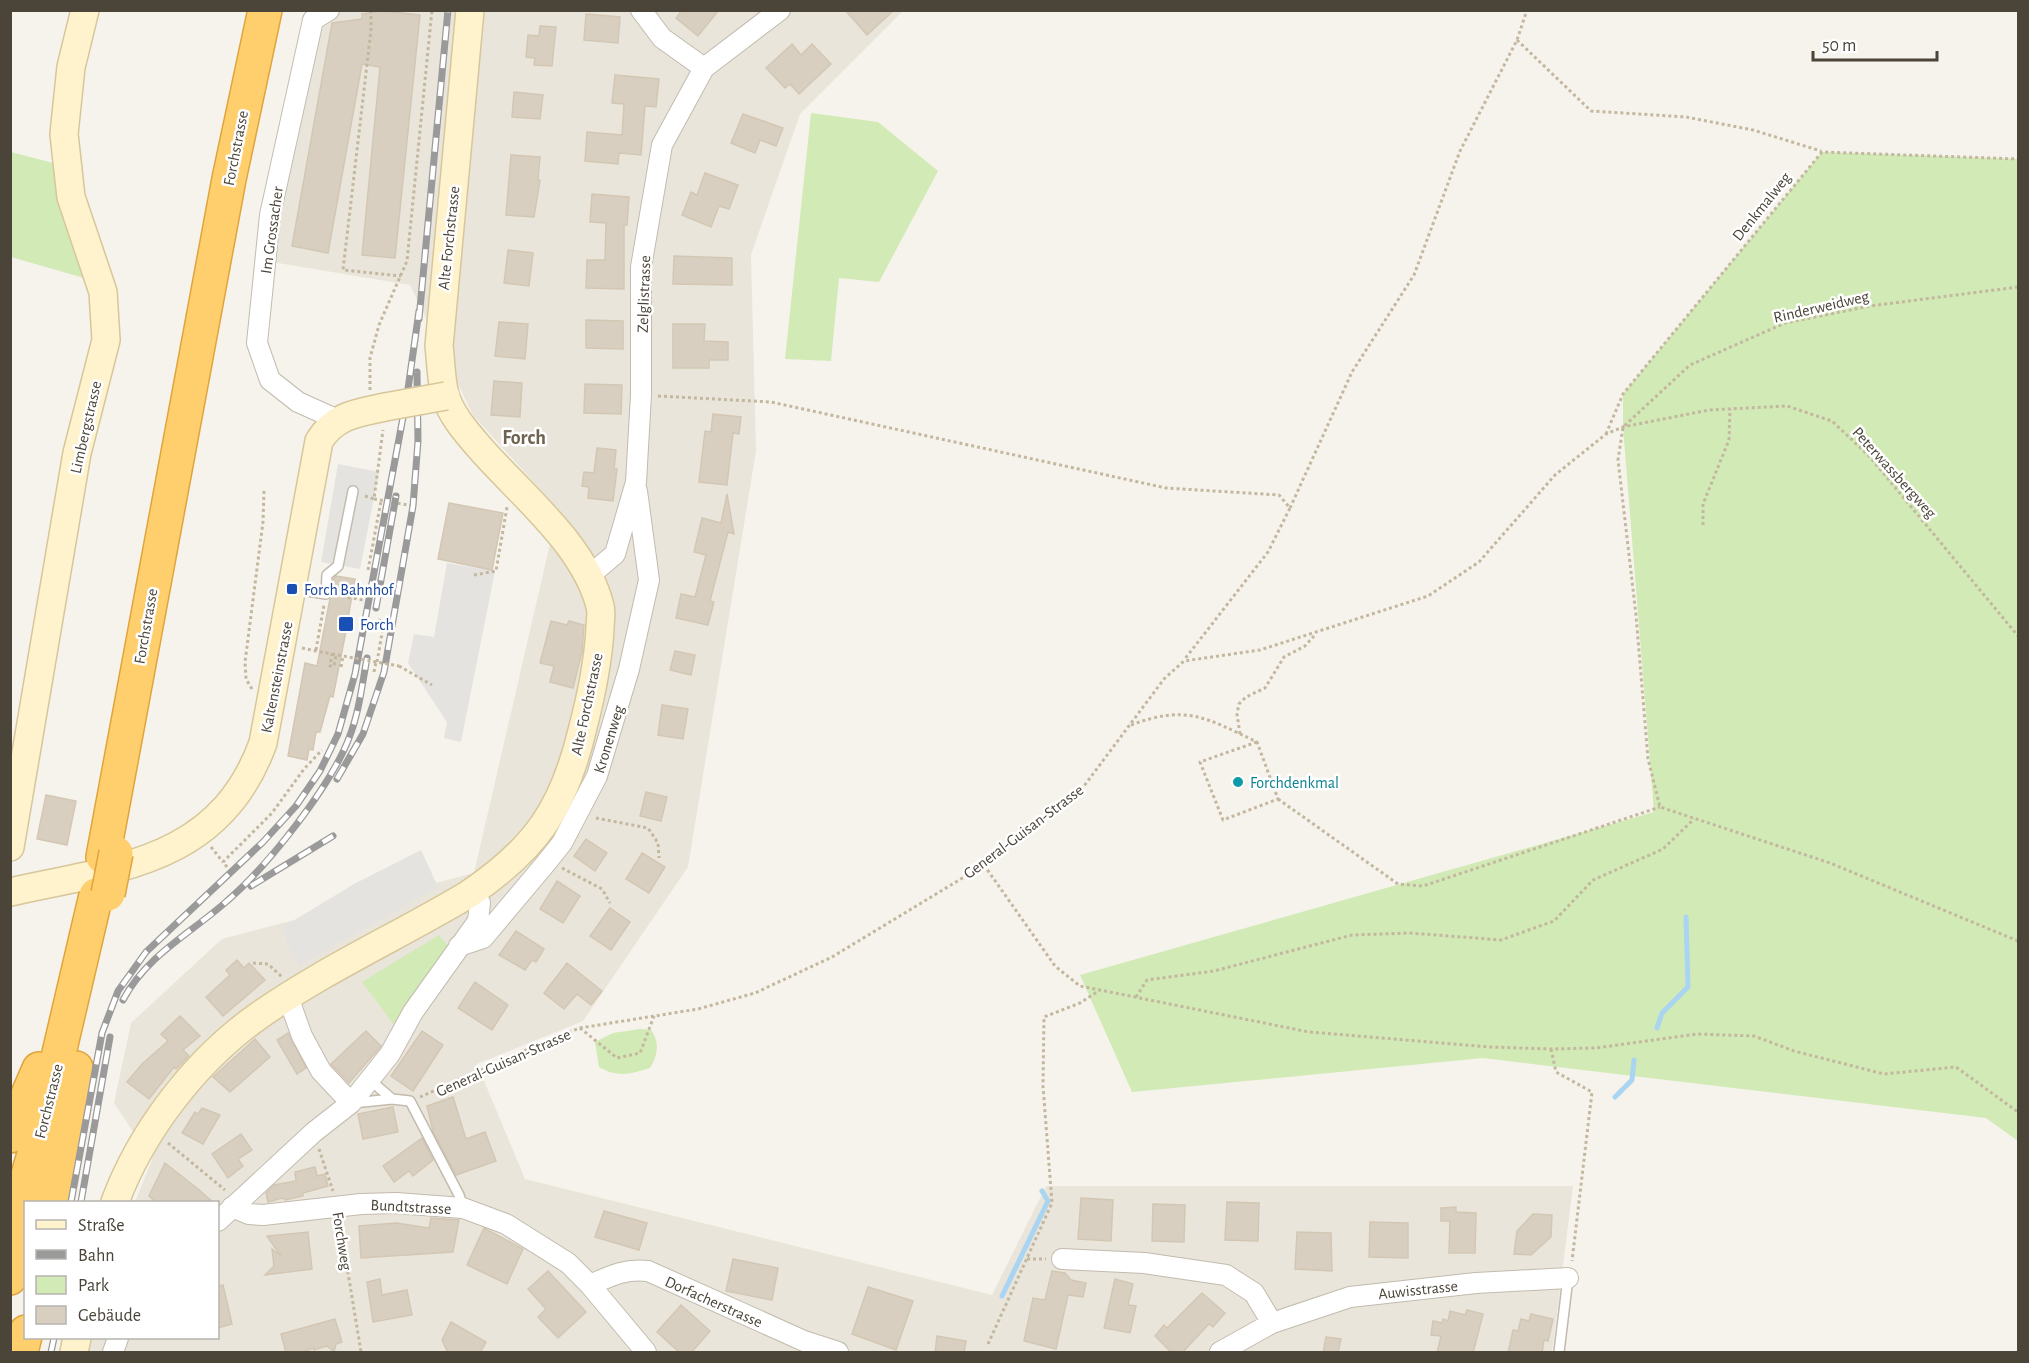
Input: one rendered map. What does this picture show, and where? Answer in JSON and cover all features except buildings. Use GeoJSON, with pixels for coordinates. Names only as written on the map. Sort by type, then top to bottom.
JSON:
{"type":"FeatureCollection","features":[{"type":"Feature","properties":{"kind":"highway","name":"Forchstrasse"},"geometry":{"type":"LineString","coordinates":[[110,855],[228,179],[265,10]]}},
{"type":"Feature","properties":{"kind":"highway","name":"Forchstrasse"},"geometry":{"type":"LineString","coordinates":[[32,1201],[84,983],[241,182],[278,10]]}},
{"type":"Feature","properties":{"kind":"highway","name":"Forchstrasse"},"geometry":{"type":"LineString","coordinates":[[10,1237],[84,983]]}},
{"type":"Feature","properties":{"kind":"highway"},"geometry":{"type":"LineString","coordinates":[[10,1136],[84,983]]}},
{"type":"Feature","properties":{"kind":"highway"},"geometry":{"type":"LineString","coordinates":[[53,1201],[84,983]]}},
{"type":"Feature","properties":{"kind":"highway"},"geometry":{"type":"LineString","coordinates":[[10,1278],[24,1233]]}},
{"type":"Feature","properties":{"kind":"street","name":"Limbergstrasse"},"geometry":{"type":"LineString","coordinates":[[10,848],[77,453],[106,340],[103,292],[71,197],[64,134],[71,68],[85,10]]}},
{"type":"Feature","properties":{"kind":"street","name":"Im Grossacher"},"geometry":{"type":"LineString","coordinates":[[329,10],[313,20],[270,215],[257,344],[270,380],[298,402],[338,420]]}},
{"type":"Feature","properties":{"kind":"street","name":"Alte Forchstrasse"},"geometry":{"type":"LineString","coordinates":[[115,1201],[134,1160],[152,1129],[198,1070],[288,991],[469,894],[501,873],[524,852],[543,828],[558,804],[577,755],[598,666],[601,608],[589,576],[572,548],[463,428],[446,396],[439,345],[470,10]]}},
{"type":"Feature","properties":{"kind":"street"},"geometry":{"type":"LineString","coordinates":[[641,10],[662,38],[704,68]]}},
{"type":"Feature","properties":{"kind":"street","name":"Zelglistrasse"},"geometry":{"type":"LineString","coordinates":[[589,576],[615,554],[636,482],[641,395],[641,267],[662,145],[704,68],[780,10]]}},
{"type":"Feature","properties":{"kind":"street"},"geometry":{"type":"LineString","coordinates":[[338,420],[345,415],[380,417],[446,396]]}},
{"type":"Feature","properties":{"kind":"street","name":"Kaltensteinstrasse"},"geometry":{"type":"LineString","coordinates":[[10,892],[156,858],[217,819],[253,771],[263,743],[318,447],[325,431],[338,420]]}},
{"type":"Feature","properties":{"kind":"street","name":"Kronenweg"},"geometry":{"type":"LineString","coordinates":[[459,946],[483,938],[546,863],[562,843],[597,777],[629,669],[649,580],[636,482]]}},
{"type":"Feature","properties":{"kind":"street"},"geometry":{"type":"LineString","coordinates":[[219,1220],[314,1132],[351,1103],[390,1054],[413,1012],[478,921],[481,912],[480,903],[469,894]]}},
{"type":"Feature","properties":{"kind":"street"},"geometry":{"type":"LineString","coordinates":[[288,991],[302,1036],[321,1071],[351,1103]]}},
{"type":"Feature","properties":{"kind":"street","name":"Bundtstrasse"},"geometry":{"type":"LineString","coordinates":[[235,1204],[249,1214],[263,1215],[337,1206],[396,1203],[463,1208],[506,1224],[568,1263],[590,1285],[646,1353]]}},
{"type":"Feature","properties":{"kind":"street"},"geometry":{"type":"LineString","coordinates":[[1062,1259],[1144,1263],[1226,1275],[1254,1293],[1272,1323]]}},
{"type":"Feature","properties":{"kind":"street","name":"Dorfacherstrasse"},"geometry":{"type":"LineString","coordinates":[[590,1285],[616,1273],[635,1269],[648,1271],[804,1341],[838,1353]]}},
{"type":"Feature","properties":{"kind":"street","name":"Auwisstrasse"},"geometry":{"type":"LineString","coordinates":[[1220,1353],[1272,1323],[1333,1302],[1383,1292],[1570,1269]]}},
{"type":"Feature","properties":{"kind":"lane"},"geometry":{"type":"LineString","coordinates":[[292,589],[326,594],[327,575],[338,566],[353,490]]}},
{"type":"Feature","properties":{"kind":"lane"},"geometry":{"type":"LineString","coordinates":[[370,1080],[392,1099]]}},
{"type":"Feature","properties":{"kind":"lane"},"geometry":{"type":"LineString","coordinates":[[351,1103],[392,1099],[410,1101],[459,1195],[463,1208]]}},
{"type":"Feature","properties":{"kind":"lane"},"geometry":{"type":"LineString","coordinates":[[1559,1353],[1570,1269]]}},
{"type":"Feature","properties":{"kind":"path"},"geometry":{"type":"LineString","coordinates":[[371,10],[371,30],[343,270],[401,276]]}},
{"type":"Feature","properties":{"kind":"path"},"geometry":{"type":"LineString","coordinates":[[374,500],[380,417],[370,358],[379,325],[406,261],[432,10]]}},
{"type":"Feature","properties":{"kind":"path","name":"General-Guisan-Strasse"},"geometry":{"type":"LineString","coordinates":[[410,1101],[438,1091],[553,1038],[580,1029],[698,1009],[764,988],[832,957],[984,865],[1084,786],[1164,680],[1184,661],[1268,552],[1352,372],[1414,275],[1460,151],[1517,40],[1527,10]]}},
{"type":"Feature","properties":{"kind":"path"},"geometry":{"type":"LineString","coordinates":[[1517,40],[1591,111],[1686,117],[1753,130],[1822,152],[2019,159]]}},
{"type":"Feature","properties":{"kind":"path","name":"Denkmalweg"},"geometry":{"type":"LineString","coordinates":[[1606,434],[1623,394],[1822,152]]}},
{"type":"Feature","properties":{"kind":"path","name":"Rinderweidweg"},"geometry":{"type":"LineString","coordinates":[[1623,427],[1690,365],[1785,323],[1870,306],[2019,287]]}},
{"type":"Feature","properties":{"kind":"path"},"geometry":{"type":"LineString","coordinates":[[641,395],[771,402],[1166,488],[1279,495],[1290,508]]}},
{"type":"Feature","properties":{"kind":"path","name":"Peterwassbergweg"},"geometry":{"type":"LineString","coordinates":[[1606,434],[1623,427],[1709,410],[1787,406],[1832,422],[1869,456],[2019,636]]}},
{"type":"Feature","properties":{"kind":"path"},"geometry":{"type":"LineString","coordinates":[[1703,525],[1703,504],[1729,440],[1730,409]]}},
{"type":"Feature","properties":{"kind":"path"},"geometry":{"type":"LineString","coordinates":[[1623,427],[1618,460],[1636,615],[1648,759],[1660,807]]}},
{"type":"Feature","properties":{"kind":"path"},"geometry":{"type":"LineString","coordinates":[[1184,661],[1260,650],[1428,596],[1479,562],[1555,475],[1606,434]]}},
{"type":"Feature","properties":{"kind":"path"},"geometry":{"type":"LineString","coordinates":[[264,490],[263,522],[245,662],[246,679],[254,692],[271,700]]}},
{"type":"Feature","properties":{"kind":"path"},"geometry":{"type":"LineString","coordinates":[[353,490],[374,500],[413,506]]}},
{"type":"Feature","properties":{"kind":"path"},"geometry":{"type":"LineString","coordinates":[[474,575],[496,571],[507,508],[518,491]]}},
{"type":"Feature","properties":{"kind":"path"},"geometry":{"type":"LineString","coordinates":[[368,570],[381,501]]}},
{"type":"Feature","properties":{"kind":"path"},"geometry":{"type":"LineString","coordinates":[[316,650],[326,594],[363,600]]}},
{"type":"Feature","properties":{"kind":"path"},"geometry":{"type":"LineString","coordinates":[[374,672],[387,622],[378,620]]}},
{"type":"Feature","properties":{"kind":"path"},"geometry":{"type":"LineString","coordinates":[[1240,734],[1237,714],[1239,704],[1246,697],[1264,688],[1284,657],[1305,646],[1315,634]]}},
{"type":"Feature","properties":{"kind":"path"},"geometry":{"type":"LineString","coordinates":[[308,649],[316,650],[336,655],[334,666],[330,666],[332,654],[343,656],[377,662],[399,666],[432,685]]}},
{"type":"Feature","properties":{"kind":"path"},"geometry":{"type":"LineString","coordinates":[[341,667],[343,656]]}},
{"type":"Feature","properties":{"kind":"path"},"geometry":{"type":"LineString","coordinates":[[1128,726],[1155,716],[1182,713],[1257,742],[1278,799],[1398,885],[1423,886],[1660,807],[1830,863],[2019,941]]}},
{"type":"Feature","properties":{"kind":"path"},"geometry":{"type":"LineString","coordinates":[[1257,742],[1200,762],[1223,820],[1278,799]]}},
{"type":"Feature","properties":{"kind":"path"},"geometry":{"type":"LineString","coordinates":[[223,862],[273,813],[304,769],[322,750]]}},
{"type":"Feature","properties":{"kind":"path"},"geometry":{"type":"LineString","coordinates":[[578,814],[648,828],[658,843],[659,858]]}},
{"type":"Feature","properties":{"kind":"path"},"geometry":{"type":"LineString","coordinates":[[1136,998],[1147,980],[1214,971],[1352,935],[1410,933],[1502,940],[1554,921],[1593,880],[1663,849],[1694,819]]}},
{"type":"Feature","properties":{"kind":"path"},"geometry":{"type":"LineString","coordinates":[[207,842],[227,867]]}},
{"type":"Feature","properties":{"kind":"path"},"geometry":{"type":"LineString","coordinates":[[546,863],[569,870],[602,889],[610,903]]}},
{"type":"Feature","properties":{"kind":"path"},"geometry":{"type":"LineString","coordinates":[[984,865],[1055,966],[1080,986],[1309,1032],[1490,1047],[1596,1048],[1697,1034],[1754,1036],[1794,1051],[1884,1074],[1956,1067],[2019,1112]]}},
{"type":"Feature","properties":{"kind":"path"},"geometry":{"type":"LineString","coordinates":[[253,963],[268,964],[288,991]]}},
{"type":"Feature","properties":{"kind":"path"},"geometry":{"type":"LineString","coordinates":[[988,1344],[1052,1203],[1042,1086],[1044,1017],[1080,1004],[1100,990]]}},
{"type":"Feature","properties":{"kind":"path"},"geometry":{"type":"LineString","coordinates":[[580,1029],[617,1058],[640,1053],[654,1016]]}},
{"type":"Feature","properties":{"kind":"path"},"geometry":{"type":"LineString","coordinates":[[1551,1049],[1556,1072],[1592,1092],[1588,1141],[1570,1269]]}},
{"type":"Feature","properties":{"kind":"path"},"geometry":{"type":"LineString","coordinates":[[152,1129],[235,1204]]}},
{"type":"Feature","properties":{"kind":"path","name":"Forchweg"},"geometry":{"type":"LineString","coordinates":[[314,1132],[337,1206],[361,1353]]}},
{"type":"Feature","properties":{"kind":"shaded area"},"geometry":{"type":"Polygon","coordinates":[[[309,11],[903,11],[800,114],[751,255],[756,451],[688,867],[583,1021],[477,1064],[525,1179],[992,1295],[1046,1186],[1573,1186],[1552,1352],[88,1352],[92,1339],[219,1339],[219,1201],[135,1201],[152,1160],[114,1103],[131,1023],[222,939],[474,873],[558,509],[473,415],[410,285],[272,262],[309,11]]]}},
{"type":"Feature","properties":{"kind":"shaded area"},"geometry":{"type":"Polygon","coordinates":[[[338,464],[379,472],[360,569],[321,562],[338,464]]]}},
{"type":"Feature","properties":{"kind":"shaded area"},"geometry":{"type":"Polygon","coordinates":[[[447,563],[495,571],[461,742],[444,738],[447,722],[408,663],[414,634],[434,637],[447,563]]]}},
{"type":"Feature","properties":{"kind":"shaded area"},"geometry":{"type":"Polygon","coordinates":[[[421,850],[438,887],[299,966],[287,943],[283,927],[354,884],[421,850]]]}},
{"type":"Feature","properties":{"kind":"green space"},"geometry":{"type":"Polygon","coordinates":[[[811,113],[878,122],[938,171],[879,282],[839,278],[831,361],[785,359],[811,113]]]}},
{"type":"Feature","properties":{"kind":"green space"},"geometry":{"type":"Polygon","coordinates":[[[11,152],[57,164],[91,280],[11,257],[11,152]]]}},
{"type":"Feature","properties":{"kind":"green space"},"geometry":{"type":"Polygon","coordinates":[[[1822,152],[2018,159],[2018,1141],[1986,1118],[1483,1058],[1132,1092],[1080,975],[1654,812],[1623,427],[1623,394],[1822,152]]]}},
{"type":"Feature","properties":{"kind":"green space"},"geometry":{"type":"Polygon","coordinates":[[[439,935],[449,947],[395,1026],[362,982],[439,935]]]}},
{"type":"Feature","properties":{"kind":"green space"},"geometry":{"type":"Polygon","coordinates":[[[640,1029],[651,1030],[656,1039],[655,1058],[650,1068],[618,1074],[599,1067],[595,1042],[613,1033],[640,1029]]]}},
{"type":"Feature","properties":{"kind":"waterway"},"geometry":{"type":"LineString","coordinates":[[1657,1028],[1662,1013],[1688,987],[1686,917]]}},
{"type":"Feature","properties":{"kind":"waterway"},"geometry":{"type":"LineString","coordinates":[[1615,1097],[1632,1080],[1634,1060]]}},
{"type":"Feature","properties":{"kind":"waterway"},"geometry":{"type":"LineString","coordinates":[[1002,1296],[1048,1201],[1042,1191]]}},
{"type":"Feature","properties":{"kind":"railway"},"geometry":{"type":"LineString","coordinates":[[419,319],[448,10]]}},
{"type":"Feature","properties":{"kind":"railway"},"geometry":{"type":"LineString","coordinates":[[71,1201],[102,1033],[118,991],[146,952],[263,842],[296,806],[320,771],[338,734],[355,674],[407,396],[419,311]]}},
{"type":"Feature","properties":{"kind":"railway"},"geometry":{"type":"LineString","coordinates":[[337,779],[363,734],[384,672],[413,506],[418,441],[417,372]]}},
{"type":"Feature","properties":{"kind":"railway"},"geometry":{"type":"LineString","coordinates":[[376,608],[396,496]]}},
{"type":"Feature","properties":{"kind":"railway"},"geometry":{"type":"LineString","coordinates":[[123,1000],[144,970],[243,886],[278,847],[313,802],[349,738],[358,709],[367,658]]}},
{"type":"Feature","properties":{"kind":"railway"},"geometry":{"type":"LineString","coordinates":[[251,886],[333,836]]}},
{"type":"Feature","properties":{"kind":"railway"},"geometry":{"type":"LineString","coordinates":[[81,1201],[110,1037]]}},
{"type":"Feature","properties":{"kind":"railway"},"geometry":{"type":"LineString","coordinates":[[51,1352],[54,1339]]}},
{"type":"Feature","properties":{"kind":"place","name":"Forch Bahnhof"},"geometry":{"type":"Point","coordinates":[292,589]}},
{"type":"Feature","properties":{"kind":"place","name":"Forch"},"geometry":{"type":"Point","coordinates":[346,624]}},
{"type":"Feature","properties":{"kind":"place","name":"Forchdenkmal"},"geometry":{"type":"Point","coordinates":[1238,782]}},
{"type":"Feature","properties":{"kind":"district","name":"Forch"},"geometry":{"type":"Point","coordinates":[524,437]}}]}
